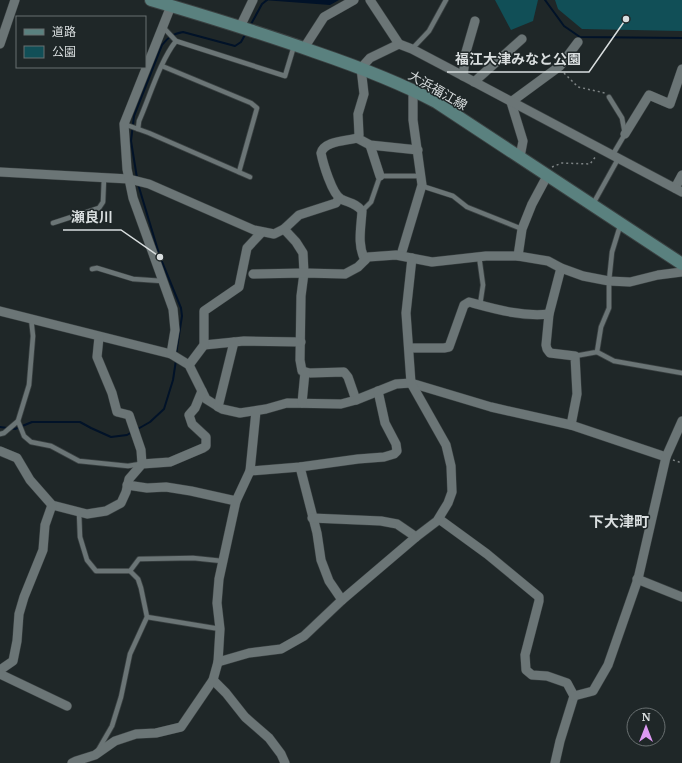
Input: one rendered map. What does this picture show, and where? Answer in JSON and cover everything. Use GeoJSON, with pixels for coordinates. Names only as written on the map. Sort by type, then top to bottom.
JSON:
{"type":"FeatureCollection","features":[{"type":"Feature","properties":{"kind":"main road","name":"大浜福江線"},"geometry":{"type":"LineString","coordinates":[[151,0],[299,46],[361,68],[413,90],[436,102],[620,225],[682,264]]}},
{"type":"Feature","properties":{"kind":"street"},"geometry":{"type":"LineString","coordinates":[[1,37],[15,0]]}},
{"type":"Feature","properties":{"kind":"street"},"geometry":{"type":"LineString","coordinates":[[240,27],[253,0]]}},
{"type":"Feature","properties":{"kind":"street"},"geometry":{"type":"LineString","coordinates":[[299,46],[324,17],[354,0]]}},
{"type":"Feature","properties":{"kind":"street"},"geometry":{"type":"LineString","coordinates":[[370,0],[399,44],[412,49],[615,158],[679,190],[682,175]]}},
{"type":"Feature","properties":{"kind":"street"},"geometry":{"type":"LineString","coordinates":[[171,354],[175,330],[173,309],[133,198],[127,169],[124,124],[172,6]]}},
{"type":"Feature","properties":{"kind":"street"},"geometry":{"type":"LineString","coordinates":[[463,76],[466,52],[474,20]]}},
{"type":"Feature","properties":{"kind":"street"},"geometry":{"type":"LineString","coordinates":[[474,82],[522,39]]}},
{"type":"Feature","properties":{"kind":"street"},"geometry":{"type":"LineString","coordinates":[[511,102],[558,67],[578,42]]}},
{"type":"Feature","properties":{"kind":"street"},"geometry":{"type":"LineString","coordinates":[[357,138],[360,135],[358,114],[364,94],[361,68],[370,58],[399,44]]}},
{"type":"Feature","properties":{"kind":"street"},"geometry":{"type":"LineString","coordinates":[[625,134],[649,95],[670,104],[682,69]]}},
{"type":"Feature","properties":{"kind":"street"},"geometry":{"type":"LineString","coordinates":[[401,255],[422,186],[413,120],[413,90]]}},
{"type":"Feature","properties":{"kind":"street"},"geometry":{"type":"LineString","coordinates":[[511,102],[523,140],[520,158]]}},
{"type":"Feature","properties":{"kind":"street"},"geometry":{"type":"LineString","coordinates":[[365,260],[362,255],[360,242],[362,211],[358,205],[339,198],[334,190],[321,153],[322,149],[326,145],[357,138],[370,145],[418,150]]}},
{"type":"Feature","properties":{"kind":"street"},"geometry":{"type":"LineString","coordinates":[[370,145],[380,176]]}},
{"type":"Feature","properties":{"kind":"street"},"geometry":{"type":"LineString","coordinates":[[0,172],[129,179],[149,184],[254,230],[274,234],[284,229],[299,215],[336,203],[339,198]]}},
{"type":"Feature","properties":{"kind":"street"},"geometry":{"type":"LineString","coordinates":[[518,256],[522,229],[544,174]]}},
{"type":"Feature","properties":{"kind":"street"},"geometry":{"type":"LineString","coordinates":[[284,229],[296,242],[303,253],[304,273],[301,296],[302,370],[310,373],[344,372],[353,388],[356,400]]}},
{"type":"Feature","properties":{"kind":"street"},"geometry":{"type":"LineString","coordinates":[[188,365],[204,345],[204,310],[238,287],[247,248],[262,232]]}},
{"type":"Feature","properties":{"kind":"street"},"geometry":{"type":"LineString","coordinates":[[253,274],[345,274],[358,267],[368,257],[401,255],[432,262],[480,256],[518,256],[548,262],[583,276],[609,281],[630,282],[658,275],[682,272]]}},
{"type":"Feature","properties":{"kind":"street"},"geometry":{"type":"LineString","coordinates":[[218,662],[249,653],[281,649],[304,636],[342,600],[416,537],[437,522],[448,503],[452,492],[451,466],[446,445],[411,383],[406,313],[412,258]]}},
{"type":"Feature","properties":{"kind":"street"},"geometry":{"type":"LineString","coordinates":[[561,268],[549,314],[546,345],[550,353],[575,356],[578,394],[570,425]]}},
{"type":"Feature","properties":{"kind":"street"},"geometry":{"type":"LineString","coordinates":[[409,348],[449,347],[464,306],[469,302],[534,315],[549,314]]}},
{"type":"Feature","properties":{"kind":"street"},"geometry":{"type":"LineString","coordinates":[[0,311],[171,354],[188,365],[206,399],[218,407],[240,413],[256,411],[287,403],[340,404],[356,400],[396,384],[411,383],[491,407],[570,425],[666,457]]}},
{"type":"Feature","properties":{"kind":"street"},"geometry":{"type":"LineString","coordinates":[[99,337],[97,357],[112,393],[117,412],[129,415],[141,450],[142,464]]}},
{"type":"Feature","properties":{"kind":"street"},"geometry":{"type":"LineString","coordinates":[[204,345],[244,340],[301,342]]}},
{"type":"Feature","properties":{"kind":"street"},"geometry":{"type":"LineString","coordinates":[[218,407],[234,342]]}},
{"type":"Feature","properties":{"kind":"street"},"geometry":{"type":"LineString","coordinates":[[302,404],[305,372]]}},
{"type":"Feature","properties":{"kind":"street"},"geometry":{"type":"LineString","coordinates":[[0,451],[17,458],[30,480],[52,505],[92,514],[106,511],[121,503],[129,479],[142,464],[170,462],[206,446],[206,437],[192,424],[189,415],[195,408],[202,391]]}},
{"type":"Feature","properties":{"kind":"street"},"geometry":{"type":"LineString","coordinates":[[250,471],[300,467],[384,457],[394,454],[397,451],[396,444],[385,423],[378,391]]}},
{"type":"Feature","properties":{"kind":"street"},"geometry":{"type":"LineString","coordinates":[[72,763],[76,760],[95,759],[115,741],[136,734],[156,733],[181,727],[213,680],[218,662],[220,629],[218,602],[219,579],[236,501],[250,471],[256,411]]}},
{"type":"Feature","properties":{"kind":"street"},"geometry":{"type":"LineString","coordinates":[[574,696],[594,691],[608,665],[638,579],[666,457],[682,421]]}},
{"type":"Feature","properties":{"kind":"street"},"geometry":{"type":"LineString","coordinates":[[300,467],[317,533],[321,560],[329,581],[342,600]]}},
{"type":"Feature","properties":{"kind":"street"},"geometry":{"type":"LineString","coordinates":[[127,485],[147,488],[166,487],[236,501]]}},
{"type":"Feature","properties":{"kind":"street"},"geometry":{"type":"LineString","coordinates":[[52,505],[45,525],[43,550],[24,597],[19,614],[17,641],[13,661],[1,670],[67,706]]}},
{"type":"Feature","properties":{"kind":"street"},"geometry":{"type":"LineString","coordinates":[[312,518],[397,524],[416,537]]}},
{"type":"Feature","properties":{"kind":"street"},"geometry":{"type":"LineString","coordinates":[[439,519],[487,554],[539,597],[524,655],[526,670],[532,675],[548,676],[567,683],[574,696],[555,763]]}},
{"type":"Feature","properties":{"kind":"street"},"geometry":{"type":"LineString","coordinates":[[638,579],[682,597]]}},
{"type":"Feature","properties":{"kind":"street"},"geometry":{"type":"LineString","coordinates":[[213,680],[226,693],[245,717],[269,738],[281,754],[285,763]]}},
{"type":"Feature","properties":{"kind":"lane"},"geometry":{"type":"LineString","coordinates":[[412,49],[430,31],[446,0]]}},
{"type":"Feature","properties":{"kind":"lane"},"geometry":{"type":"LineString","coordinates":[[163,28],[176,41],[285,76],[299,46]]}},
{"type":"Feature","properties":{"kind":"lane"},"geometry":{"type":"LineString","coordinates":[[138,129],[139,121],[162,66],[169,50],[176,41]]}},
{"type":"Feature","properties":{"kind":"lane"},"geometry":{"type":"LineString","coordinates":[[162,66],[251,103],[257,108],[239,172]]}},
{"type":"Feature","properties":{"kind":"lane"},"geometry":{"type":"LineString","coordinates":[[592,206],[625,134],[622,118],[609,97]]}},
{"type":"Feature","properties":{"kind":"lane"},"geometry":{"type":"LineString","coordinates":[[124,124],[250,177]]}},
{"type":"Feature","properties":{"kind":"lane"},"geometry":{"type":"LineString","coordinates":[[362,211],[371,202],[380,176],[420,176]]}},
{"type":"Feature","properties":{"kind":"lane"},"geometry":{"type":"LineString","coordinates":[[53,223],[99,208],[103,202],[104,178]]}},
{"type":"Feature","properties":{"kind":"lane"},"geometry":{"type":"LineString","coordinates":[[422,186],[453,196],[467,207],[522,229]]}},
{"type":"Feature","properties":{"kind":"lane"},"geometry":{"type":"LineString","coordinates":[[597,352],[601,327],[609,308],[609,281],[612,252],[620,225]]}},
{"type":"Feature","properties":{"kind":"lane"},"geometry":{"type":"LineString","coordinates":[[480,256],[483,285],[480,305]]}},
{"type":"Feature","properties":{"kind":"lane"},"geometry":{"type":"LineString","coordinates":[[92,269],[97,268],[133,279],[162,281]]}},
{"type":"Feature","properties":{"kind":"lane"},"geometry":{"type":"LineString","coordinates":[[0,434],[4,433],[18,421],[28,385],[33,336],[31,318]]}},
{"type":"Feature","properties":{"kind":"lane"},"geometry":{"type":"LineString","coordinates":[[575,356],[597,352],[614,361],[682,373]]}},
{"type":"Feature","properties":{"kind":"lane"},"geometry":{"type":"LineString","coordinates":[[18,421],[24,436],[31,442],[51,446],[79,461],[128,466],[142,464]]}},
{"type":"Feature","properties":{"kind":"lane"},"geometry":{"type":"LineString","coordinates":[[79,512],[80,537],[87,560],[96,570],[130,571],[138,579],[146,616],[130,654],[121,697],[112,726],[95,759]]}},
{"type":"Feature","properties":{"kind":"lane"},"geometry":{"type":"LineString","coordinates":[[130,571],[139,559],[193,558],[222,561]]}},
{"type":"Feature","properties":{"kind":"lane"},"geometry":{"type":"LineString","coordinates":[[146,616],[220,629]]}},
{"type":"Feature","properties":{"kind":"path"},"geometry":{"type":"LineString","coordinates":[[558,67],[578,87],[606,93],[609,97]]}},
{"type":"Feature","properties":{"kind":"path"},"geometry":{"type":"LineString","coordinates":[[544,174],[562,163],[590,164],[600,150]]}},
{"type":"Feature","properties":{"kind":"green space"},"geometry":{"type":"Polygon","coordinates":[[[495,0],[538,0],[533,21],[511,30],[495,0]]]}},
{"type":"Feature","properties":{"kind":"green space"},"geometry":{"type":"Polygon","coordinates":[[[555,0],[682,0],[682,31],[582,29],[558,9],[555,0]]]}},
{"type":"Feature","properties":{"kind":"shaded area"},"geometry":{"type":"Polygon","coordinates":[[[263,0],[339,0],[330,5],[263,0]]]}},
{"type":"Feature","properties":{"kind":"waterway"},"geometry":{"type":"LineString","coordinates":[[250,26],[262,4],[267,0]]}},
{"type":"Feature","properties":{"kind":"waterway"},"geometry":{"type":"LineString","coordinates":[[545,0],[564,26],[580,37],[682,38]]}},
{"type":"Feature","properties":{"kind":"waterway"},"geometry":{"type":"LineString","coordinates":[[137,178],[131,141],[134,116],[162,45],[171,36],[183,32],[235,46],[241,42],[246,33]]}},
{"type":"Feature","properties":{"kind":"waterway"},"geometry":{"type":"LineString","coordinates":[[138,184],[160,257],[181,308],[182,316],[176,354]]}},
{"type":"Feature","properties":{"kind":"waterway"},"geometry":{"type":"LineString","coordinates":[[136,430],[150,422],[164,409],[173,380],[176,360]]}},
{"type":"Feature","properties":{"kind":"waterway"},"geometry":{"type":"LineString","coordinates":[[0,427],[15,429],[32,422],[80,422],[111,437],[127,435],[132,432]]}},
{"type":"Feature","properties":{"kind":"place","name":"福江大津みなと公園"},"geometry":{"type":"Point","coordinates":[626,19]}},
{"type":"Feature","properties":{"kind":"place","name":"瀬良川"},"geometry":{"type":"Point","coordinates":[160,257]}},
{"type":"Feature","properties":{"kind":"district","name":"下大津町"},"geometry":{"type":"Point","coordinates":[619,522]}}]}
